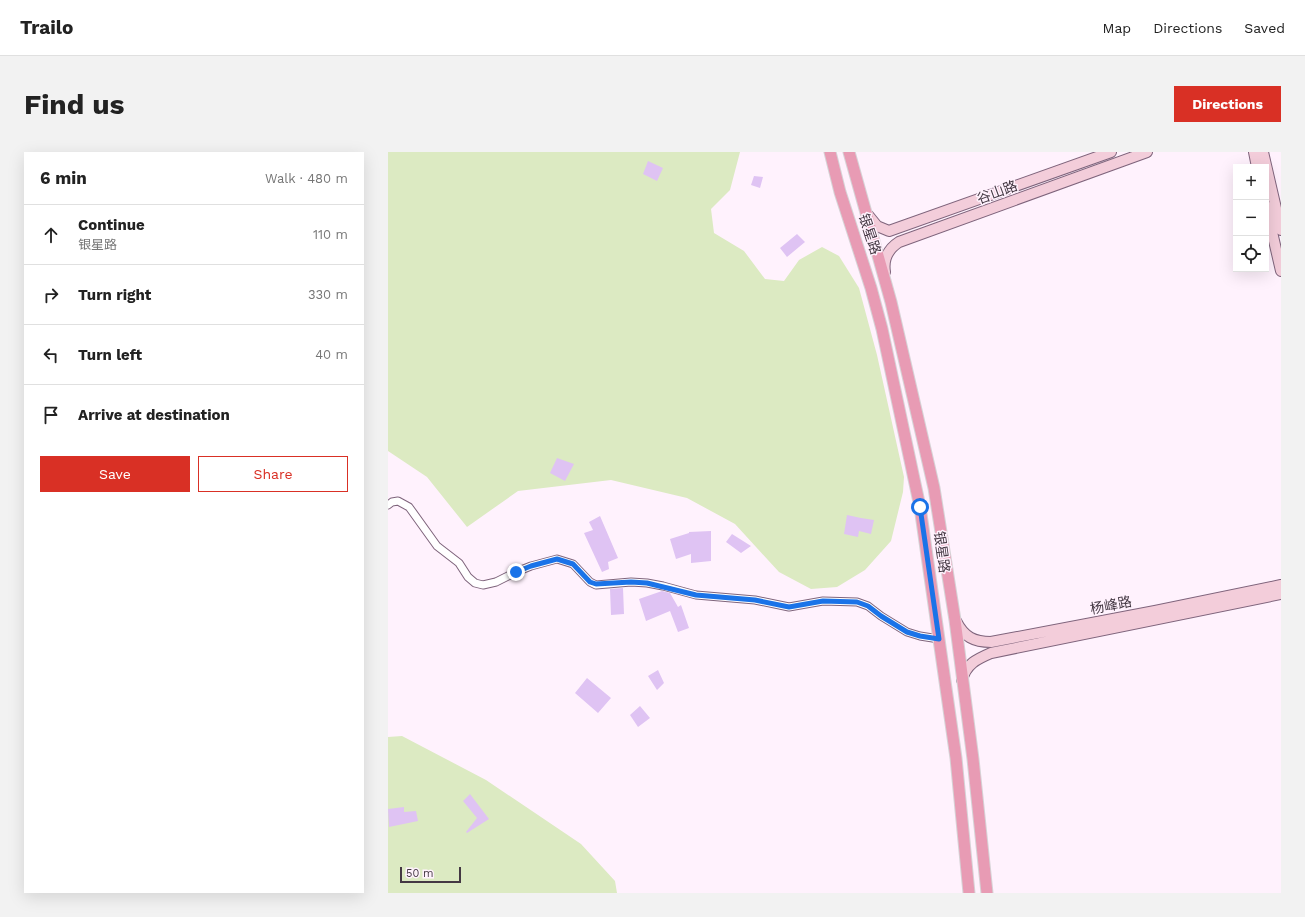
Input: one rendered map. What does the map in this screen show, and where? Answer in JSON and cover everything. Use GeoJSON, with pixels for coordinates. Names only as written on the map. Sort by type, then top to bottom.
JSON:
{"type":"FeatureCollection","features":[{"type":"Feature","properties":{"kind":"main road","name":"银星路"},"geometry":{"type":"LineString","coordinates":[[830,152],[840,192],[871,288],[882,329],[920,507],[956,758],[969,893]]}},
{"type":"Feature","properties":{"kind":"main road","name":"银星路"},"geometry":{"type":"LineString","coordinates":[[849,152],[886,280],[934,488],[955,620],[973,759],[987,893]]}},
{"type":"Feature","properties":{"kind":"main road","name":"谷山路"},"geometry":{"type":"LineString","coordinates":[[865,209],[872,221],[877,226],[889,231],[1111,152]]}},
{"type":"Feature","properties":{"kind":"main road","name":"谷山路"},"geometry":{"type":"LineString","coordinates":[[886,280],[884,269],[886,256],[893,246],[899,242],[1147,152]]}},
{"type":"Feature","properties":{"kind":"main road"},"geometry":{"type":"LineString","coordinates":[[1256,153],[1257,164]]}},
{"type":"Feature","properties":{"kind":"main road"},"geometry":{"type":"LineString","coordinates":[[1256,153],[1281,230]]}},
{"type":"Feature","properties":{"kind":"main road"},"geometry":{"type":"LineString","coordinates":[[1269,219],[1281,271]]}},
{"type":"Feature","properties":{"kind":"main road","name":"杨峰路"},"geometry":{"type":"LineString","coordinates":[[955,620],[962,632],[967,637],[983,642],[991,642],[1155,611],[1281,585]]}},
{"type":"Feature","properties":{"kind":"main road","name":"杨峰路"},"geometry":{"type":"LineString","coordinates":[[962,680],[964,672],[972,662],[992,653],[1281,594]]}},
{"type":"Feature","properties":{"kind":"street"},"geometry":{"type":"LineString","coordinates":[[388,505],[392,502],[398,501],[409,507],[437,546],[459,563],[468,577],[475,583],[483,585],[496,582],[531,566],[557,559],[573,564],[590,582],[596,584],[631,582],[647,583],[696,595],[755,600],[789,607],[823,601],[857,602],[868,606],[907,632],[939,639]]}},
{"type":"Feature","properties":{"kind":"green space"},"geometry":{"type":"Polygon","coordinates":[[[388,152],[740,152],[730,190],[711,209],[714,233],[744,251],[765,279],[784,281],[799,260],[822,247],[839,256],[859,288],[877,355],[904,477],[903,492],[891,541],[865,570],[837,587],[811,589],[779,572],[735,524],[687,498],[611,480],[518,491],[467,527],[427,477],[388,451],[388,152]]]}},
{"type":"Feature","properties":{"kind":"green space"},"geometry":{"type":"Polygon","coordinates":[[[402,736],[486,780],[581,844],[615,881],[617,893],[388,893],[388,737],[402,736]]]}},
{"type":"Feature","properties":{"kind":"building"},"geometry":{"type":"Polygon","coordinates":[[[648,161],[663,168],[657,181],[643,174],[648,161]]]}},
{"type":"Feature","properties":{"kind":"building"},"geometry":{"type":"Polygon","coordinates":[[[754,176],[763,177],[760,188],[751,185],[754,176]]]}},
{"type":"Feature","properties":{"kind":"building"},"geometry":{"type":"Polygon","coordinates":[[[797,234],[805,242],[787,257],[780,248],[797,234]]]}},
{"type":"Feature","properties":{"kind":"building"},"geometry":{"type":"Polygon","coordinates":[[[557,458],[574,464],[565,481],[550,473],[557,458]]]}},
{"type":"Feature","properties":{"kind":"building"},"geometry":{"type":"Polygon","coordinates":[[[847,515],[874,520],[871,534],[859,531],[858,537],[844,534],[847,515]]]}},
{"type":"Feature","properties":{"kind":"building"},"geometry":{"type":"Polygon","coordinates":[[[600,516],[618,558],[608,562],[609,569],[602,572],[584,533],[593,530],[589,522],[600,516]]]}},
{"type":"Feature","properties":{"kind":"building"},"geometry":{"type":"Polygon","coordinates":[[[711,531],[711,561],[691,563],[691,554],[676,559],[670,539],[689,532],[711,531]]]}},
{"type":"Feature","properties":{"kind":"building"},"geometry":{"type":"Polygon","coordinates":[[[732,534],[751,546],[741,553],[726,542],[732,534]]]}},
{"type":"Feature","properties":{"kind":"building"},"geometry":{"type":"Polygon","coordinates":[[[623,588],[624,614],[611,615],[610,589],[623,588]]]}},
{"type":"Feature","properties":{"kind":"building"},"geometry":{"type":"Polygon","coordinates":[[[662,591],[670,593],[678,607],[681,605],[689,628],[678,632],[670,611],[646,621],[639,599],[662,591]]]}},
{"type":"Feature","properties":{"kind":"building"},"geometry":{"type":"Polygon","coordinates":[[[658,670],[664,683],[657,690],[648,676],[658,670]]]}},
{"type":"Feature","properties":{"kind":"building"},"geometry":{"type":"Polygon","coordinates":[[[587,678],[611,698],[598,713],[575,693],[587,678]]]}},
{"type":"Feature","properties":{"kind":"building"},"geometry":{"type":"Polygon","coordinates":[[[640,706],[650,718],[638,727],[630,715],[640,706]]]}},
{"type":"Feature","properties":{"kind":"building"},"geometry":{"type":"Polygon","coordinates":[[[470,794],[489,819],[467,833],[466,832],[477,818],[463,801],[470,794]]]}},
{"type":"Feature","properties":{"kind":"building"},"geometry":{"type":"Polygon","coordinates":[[[404,807],[404,812],[416,811],[418,821],[389,827],[388,809],[404,807]]]}},
{"type":"Feature","properties":{"kind":"route"},"geometry":{"type":"LineString","coordinates":[[516,572],[557,559],[573,564],[590,582],[602,585],[631,582],[647,583],[696,595],[755,600],[789,607],[823,601],[857,602],[868,606],[907,632],[939,639],[920,507]]}}]}
